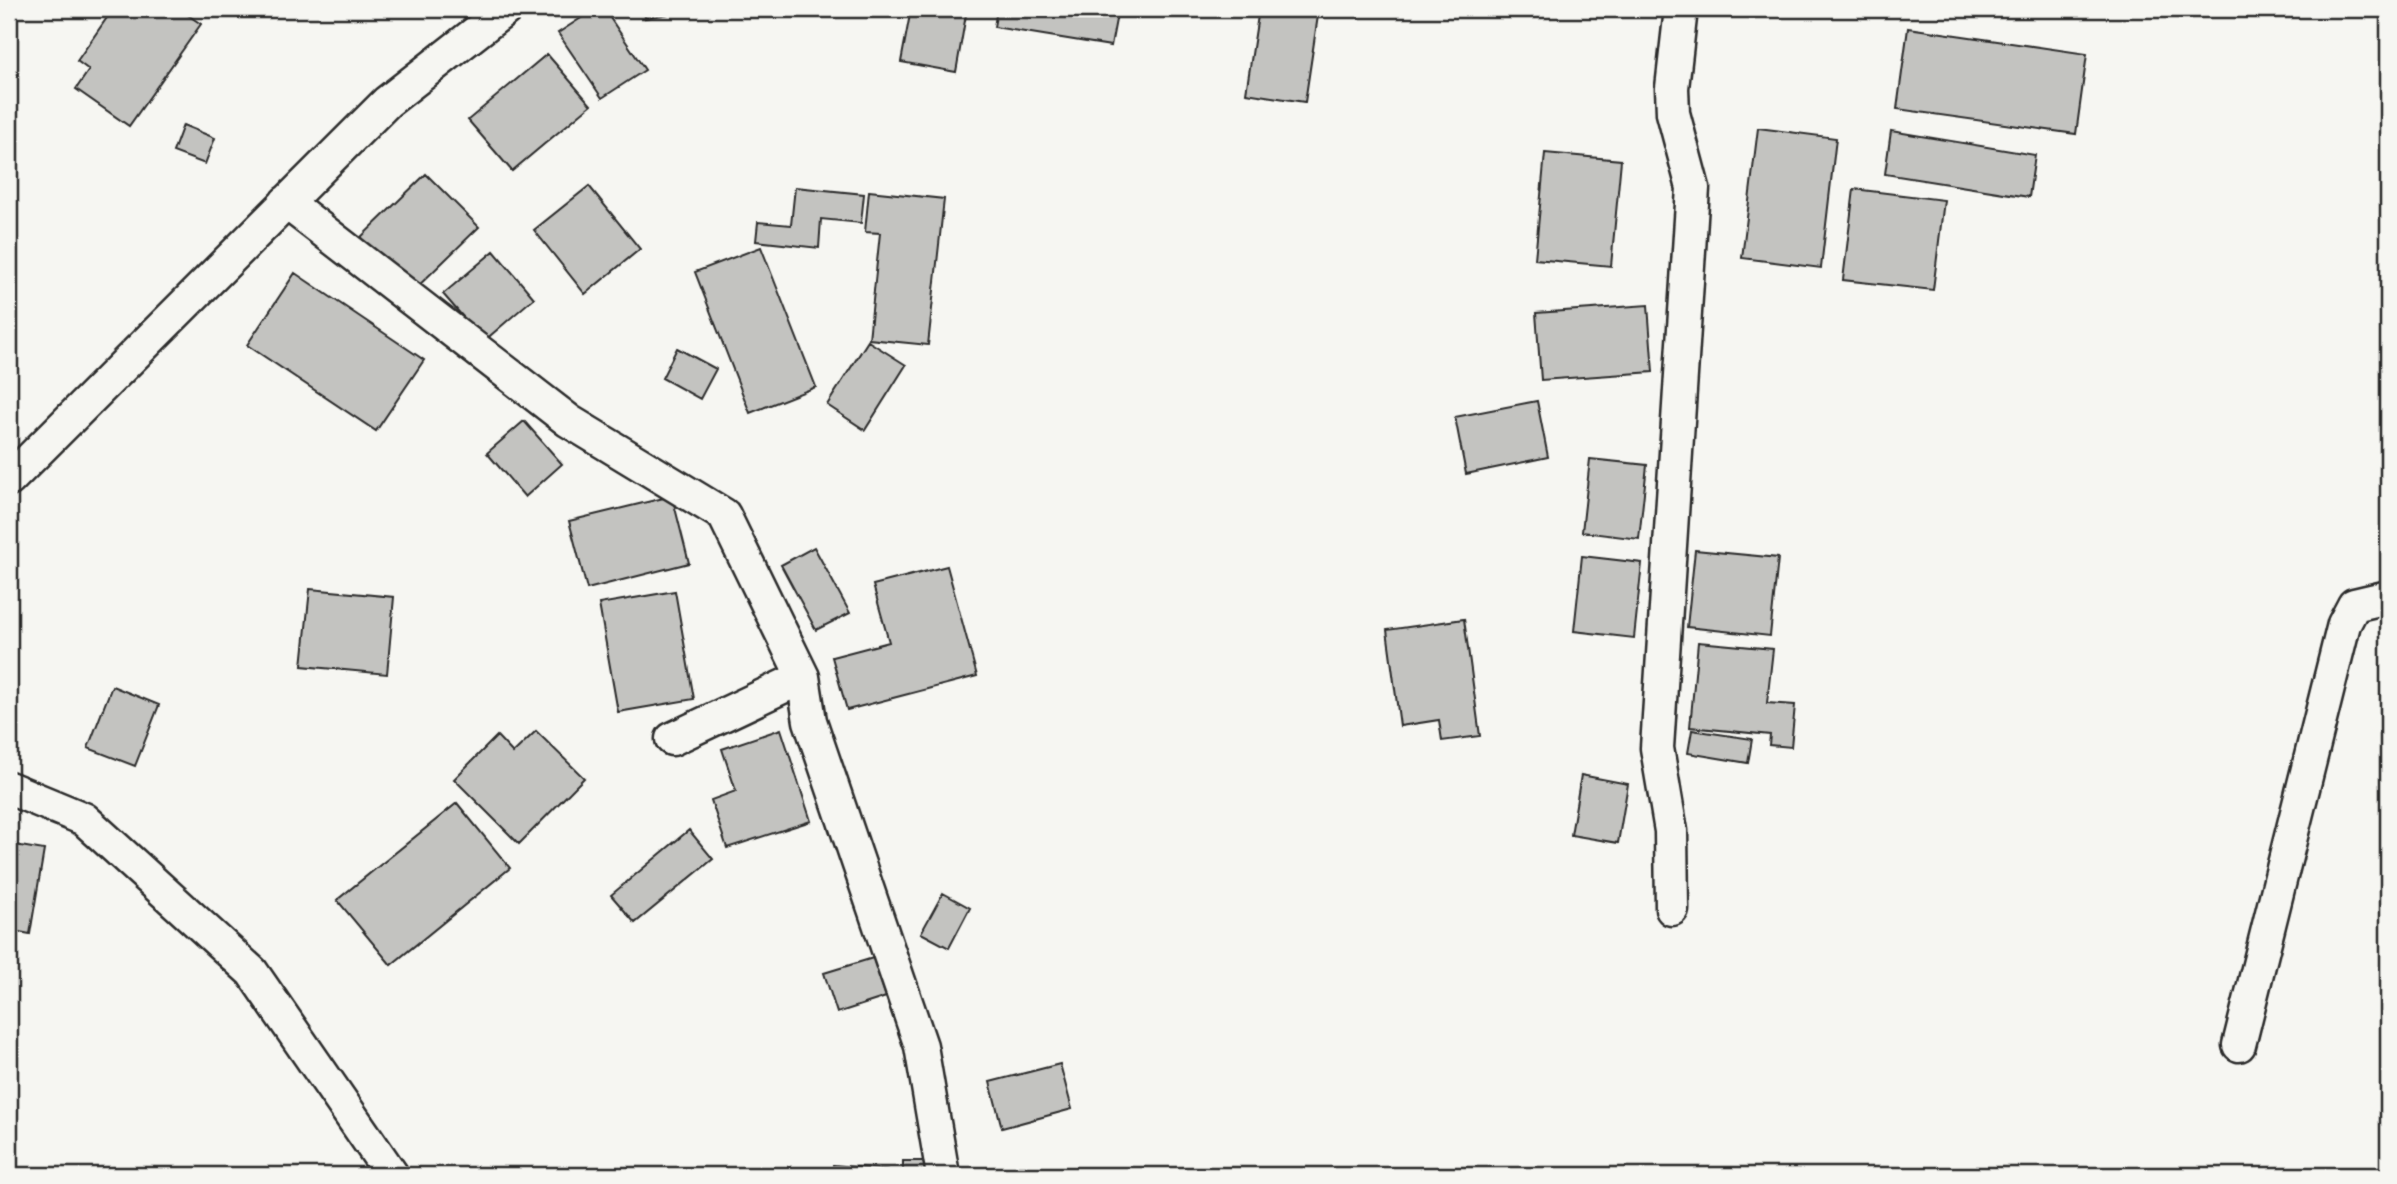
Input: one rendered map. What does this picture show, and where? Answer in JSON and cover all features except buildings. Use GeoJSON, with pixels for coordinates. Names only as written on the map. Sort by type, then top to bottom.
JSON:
{"type":"FeatureCollection","features":[{"type":"Feature","properties":{"kind":"street"},"geometry":{"type":"LineString","coordinates":[[9,480],[387,102],[506,9]]}},
{"type":"Feature","properties":{"kind":"street"},"geometry":{"type":"LineString","coordinates":[[1672,909],[1671,831],[1657,748],[1693,188],[1673,113],[1672,88],[1681,9]]}},
{"type":"Feature","properties":{"kind":"street"},"geometry":{"type":"LineString","coordinates":[[286,202],[569,421],[724,516],[803,677],[810,722],[921,1046],[943,1175]]}},
{"type":"Feature","properties":{"kind":"street"},"geometry":{"type":"LineString","coordinates":[[2239,1045],[2344,624],[2354,605],[2388,597]]}},
{"type":"Feature","properties":{"kind":"street"},"geometry":{"type":"LineString","coordinates":[[672,738],[803,677]]}},
{"type":"Feature","properties":{"kind":"street"},"geometry":{"type":"LineString","coordinates":[[9,788],[84,819],[252,972],[392,1175]]}}]}
